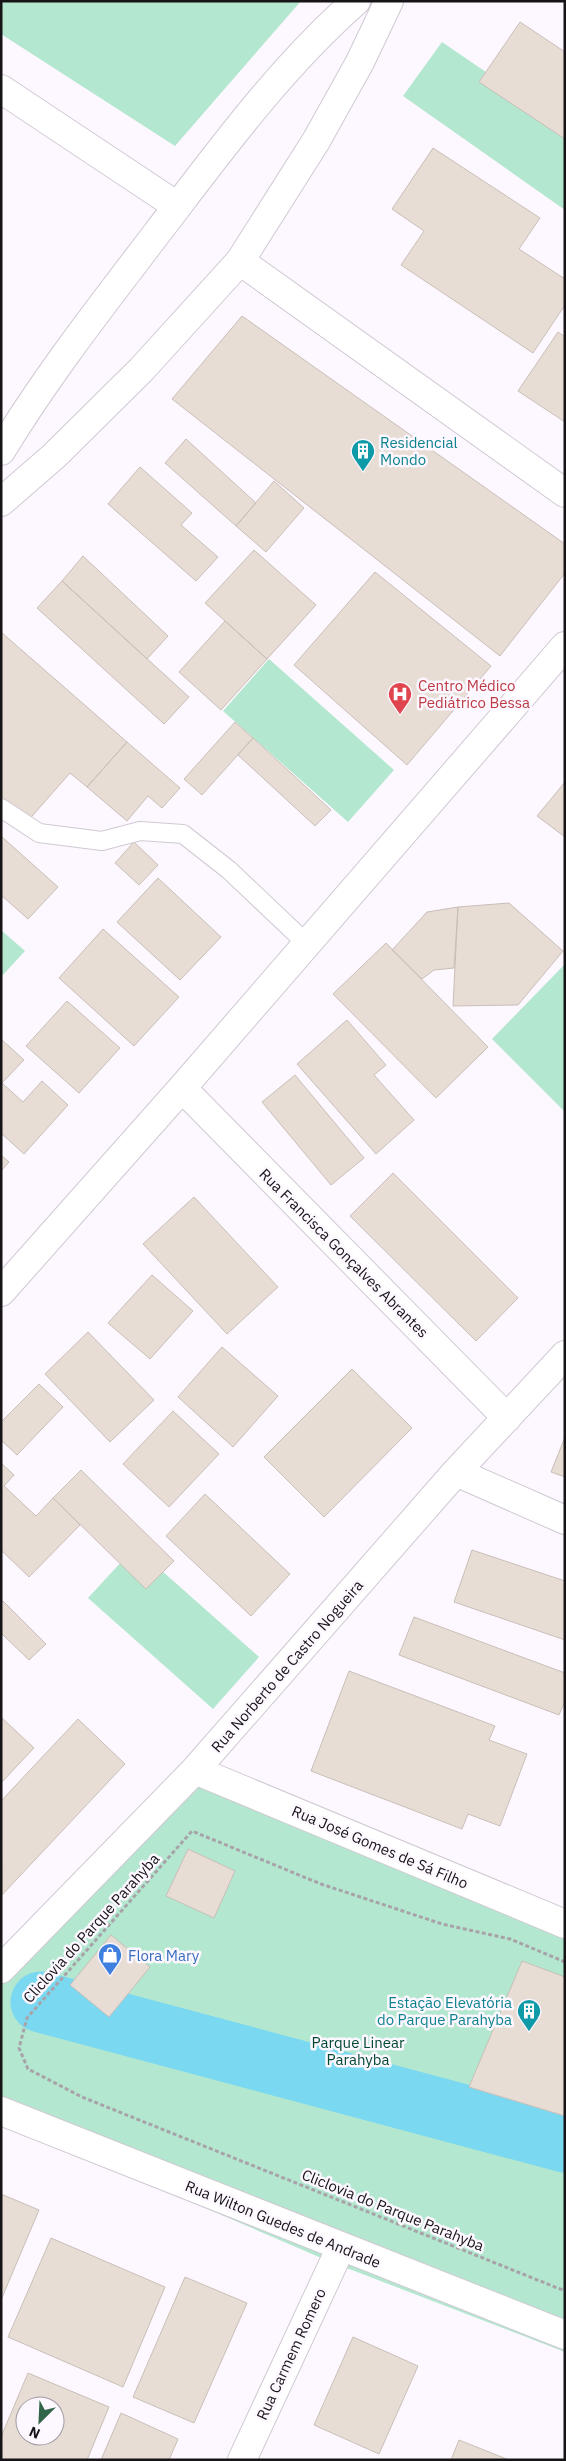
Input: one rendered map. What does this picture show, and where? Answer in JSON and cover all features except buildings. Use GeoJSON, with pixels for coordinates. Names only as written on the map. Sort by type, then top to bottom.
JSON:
{"type":"FeatureCollection","features":[{"type":"Feature","properties":{"kind":"street"},"geometry":{"type":"LineString","coordinates":[[1,451],[14,429],[110,295],[250,111],[319,34],[356,1]]}},
{"type":"Feature","properties":{"kind":"street"},"geometry":{"type":"LineString","coordinates":[[1,502],[54,456],[141,370],[240,262],[321,132],[360,62],[389,1]]}},
{"type":"Feature","properties":{"kind":"street"},"geometry":{"type":"LineString","coordinates":[[1,89],[178,206]]}},
{"type":"Feature","properties":{"kind":"street"},"geometry":{"type":"LineString","coordinates":[[240,262],[565,493]]}},
{"type":"Feature","properties":{"kind":"street"},"geometry":{"type":"LineString","coordinates":[[1,1292],[182,1088],[565,646]]}},
{"type":"Feature","properties":{"kind":"street","name":"Rua Francisca Gonçalves Abrantes"},"geometry":{"type":"LineString","coordinates":[[182,1088],[507,1418]]}},
{"type":"Feature","properties":{"kind":"street","name":"Rua Norberto de Castro Nogueira"},"geometry":{"type":"LineString","coordinates":[[4,1959],[195,1770],[456,1472],[565,1355]]}},
{"type":"Feature","properties":{"kind":"street"},"geometry":{"type":"LineString","coordinates":[[456,1472],[565,1520]]}},
{"type":"Feature","properties":{"kind":"street","name":"Rua José Gomes de Sá Filho"},"geometry":{"type":"LineString","coordinates":[[195,1770],[565,1924]]}},
{"type":"Feature","properties":{"kind":"street","name":"Rua Wilton Guedes de Andrade"},"geometry":{"type":"LineString","coordinates":[[1,2112],[565,2335]]}},
{"type":"Feature","properties":{"kind":"street","name":"Rua Carmem Romero"},"geometry":{"type":"LineString","coordinates":[[242,2460],[341,2247]]}},
{"type":"Feature","properties":{"kind":"lane"},"geometry":{"type":"LineString","coordinates":[[1,808],[39,833],[102,841],[140,831],[183,834],[229,870],[306,944]]}},
{"type":"Feature","properties":{"kind":"path","name":"Cliclovia do Parque Parahyba"},"geometry":{"type":"LineString","coordinates":[[565,1962],[510,1939],[442,1924],[321,1884],[192,1831],[27,2018],[19,2048],[28,2069],[82,2097],[565,2291]]}},
{"type":"Feature","properties":{"kind":"green space"},"geometry":{"type":"Polygon","coordinates":[[[1,1],[301,1],[175,146],[1,34],[1,1]]]}},
{"type":"Feature","properties":{"kind":"green space"},"geometry":{"type":"Polygon","coordinates":[[[442,42],[565,126],[565,210],[403,96],[442,42]]]}},
{"type":"Feature","properties":{"kind":"green space"},"geometry":{"type":"Polygon","coordinates":[[[269,659],[394,770],[348,822],[223,711],[269,659]]]}},
{"type":"Feature","properties":{"kind":"green space"},"geometry":{"type":"Polygon","coordinates":[[[1,930],[25,951],[1,977],[1,930]]]}},
{"type":"Feature","properties":{"kind":"green space"},"geometry":{"type":"Polygon","coordinates":[[[565,964],[565,1112],[492,1039],[565,964]]]}},
{"type":"Feature","properties":{"kind":"green space"},"geometry":{"type":"Polygon","coordinates":[[[135,1547],[259,1657],[213,1709],[88,1598],[135,1547]]]}},
{"type":"Feature","properties":{"kind":"green space","name":"Parque Linear Parahyba"},"geometry":{"type":"Polygon","coordinates":[[[194,1763],[565,1912],[565,2352],[326,2260],[1,2120],[1,1965],[194,1763]]]}},
{"type":"Feature","properties":{"kind":"waterway"},"geometry":{"type":"LineString","coordinates":[[41,2002],[565,2142]]}},
{"type":"Feature","properties":{"kind":"place","name":"Residencial Mondo"},"geometry":{"type":"Point","coordinates":[363,472]}},
{"type":"Feature","properties":{"kind":"place","name":"Centro Médico Pediátrico Bessa"},"geometry":{"type":"Point","coordinates":[400,715]}},
{"type":"Feature","properties":{"kind":"place","name":"Flora Mary"},"geometry":{"type":"Point","coordinates":[110,1976]}},
{"type":"Feature","properties":{"kind":"place","name":"Estação Elevatória do Parque Parahyba"},"geometry":{"type":"Point","coordinates":[529,2032]}}]}
